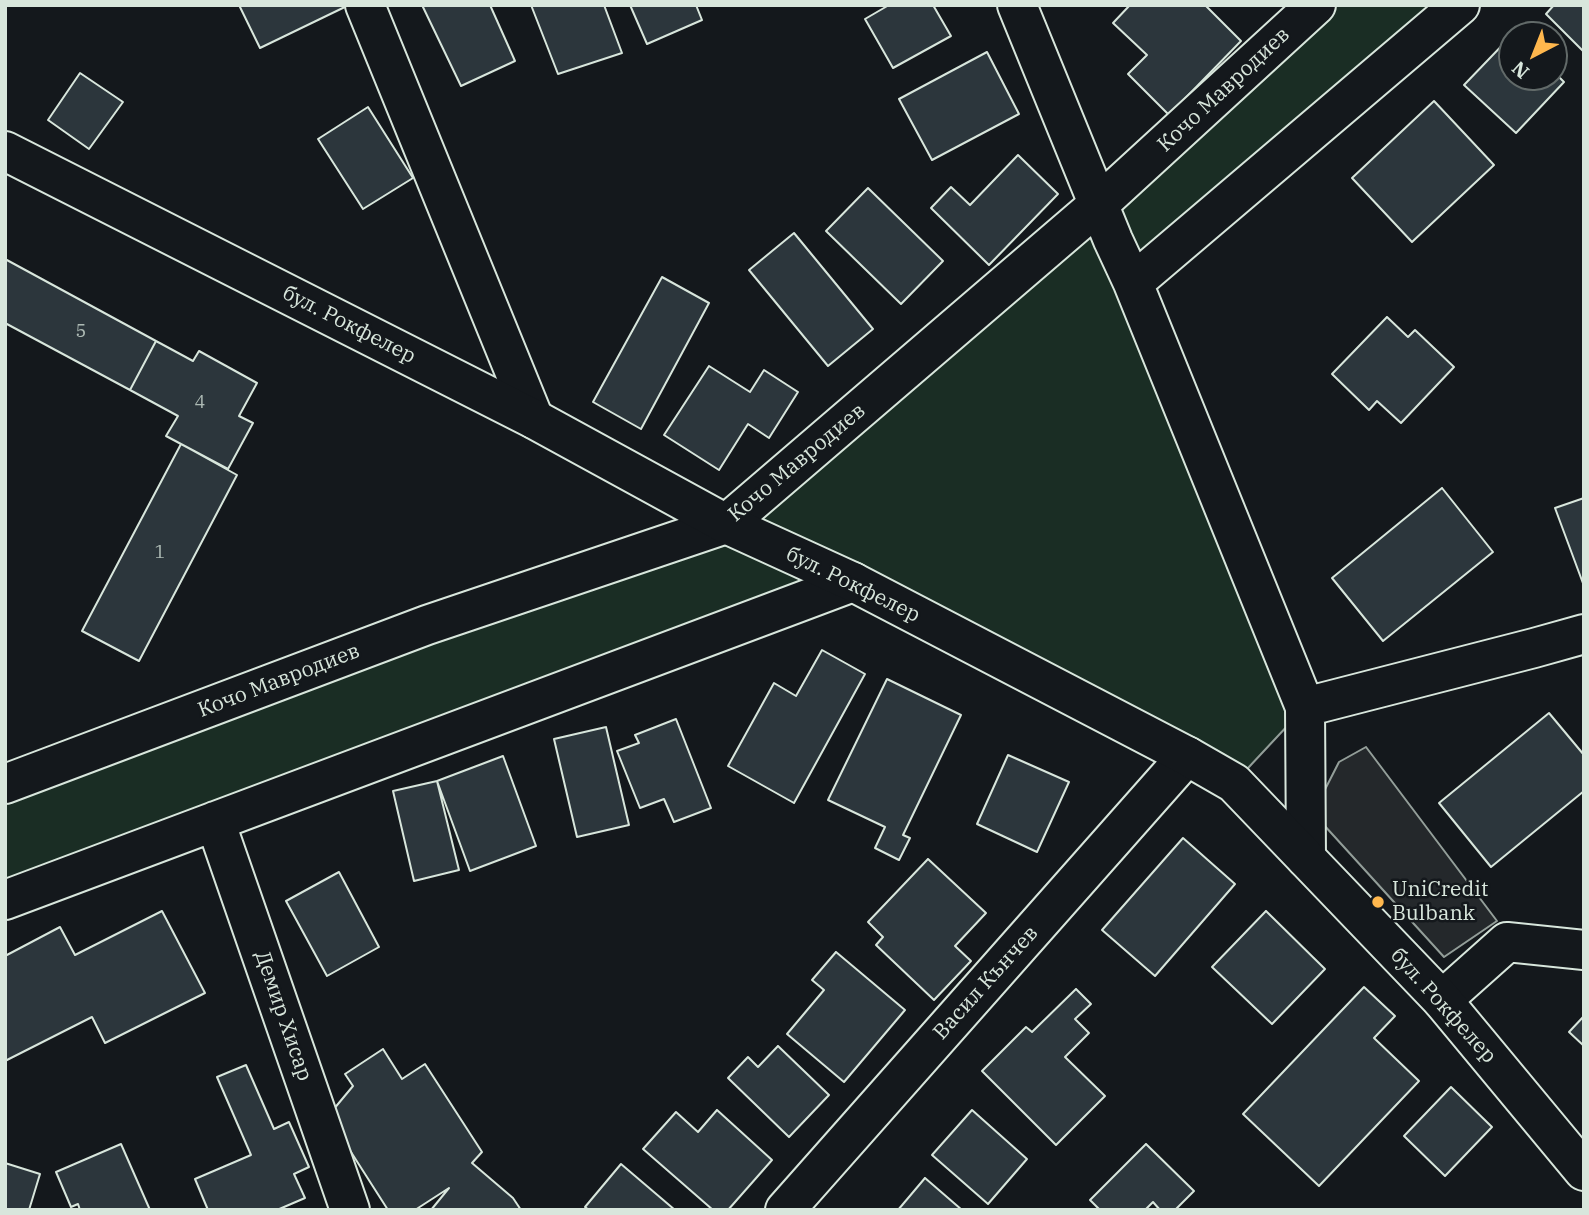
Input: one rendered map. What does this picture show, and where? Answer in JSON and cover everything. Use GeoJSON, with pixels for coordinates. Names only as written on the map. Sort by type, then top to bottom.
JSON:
{"type":"FeatureCollection","features":[{"type":"Feature","properties":{"kind":"street"},"geometry":{"type":"LineString","coordinates":[[365,5],[534,419]]}},
{"type":"Feature","properties":{"kind":"street"},"geometry":{"type":"LineString","coordinates":[[1017,5],[1305,707],[1306,858]]}},
{"type":"Feature","properties":{"kind":"street","name":"Кочо Мавродиев"},"geometry":{"type":"LineString","coordinates":[[5,784],[427,625],[726,524],[1099,204],[1316,5]]}},
{"type":"Feature","properties":{"kind":"street"},"geometry":{"type":"LineString","coordinates":[[1133,283],[1460,5]]}},
{"type":"Feature","properties":{"kind":"street","name":"бул. Рокфелер"},"geometry":{"type":"LineString","coordinates":[[5,151],[534,419],[726,524],[853,582],[1234,783],[1442,1000],[1584,1171]]}},
{"type":"Feature","properties":{"kind":"street"},"geometry":{"type":"LineString","coordinates":[[5,900],[853,582]]}},
{"type":"Feature","properties":{"kind":"street"},"geometry":{"type":"LineString","coordinates":[[1305,707],[1584,634]]}},
{"type":"Feature","properties":{"kind":"street","name":"Васил Кънчев"},"geometry":{"type":"LineString","coordinates":[[785,1210],[1187,756]]}},
{"type":"Feature","properties":{"kind":"street","name":"Демир Хисар"},"geometry":{"type":"LineString","coordinates":[[215,821],[350,1210]]}},
{"type":"Feature","properties":{"kind":"street"},"geometry":{"type":"LineString","coordinates":[[1442,1000],[1507,943],[1584,950]]}},
{"type":"Feature","properties":{"kind":"green space"},"geometry":{"type":"Polygon","coordinates":[[[1316,5],[1460,5],[1133,283],[1305,707],[1234,783],[853,582],[5,900],[5,784],[726,524],[1316,5]]]}},
{"type":"Feature","properties":{"kind":"shaded area"},"geometry":{"type":"Polygon","coordinates":[[[1366,747],[1497,921],[1444,957],[1313,813],[1339,762],[1366,747]]]}},
{"type":"Feature","properties":{"kind":"building"},"geometry":{"type":"Polygon","coordinates":[[[239,5],[349,5],[260,48],[239,5]]]}},
{"type":"Feature","properties":{"kind":"building"},"geometry":{"type":"Polygon","coordinates":[[[422,5],[490,5],[515,61],[461,86],[422,5]]]}},
{"type":"Feature","properties":{"kind":"building"},"geometry":{"type":"Polygon","coordinates":[[[531,5],[604,5],[622,53],[558,74],[531,5]]]}},
{"type":"Feature","properties":{"kind":"building"},"geometry":{"type":"Polygon","coordinates":[[[630,5],[696,5],[702,20],[647,44],[630,5]]]}},
{"type":"Feature","properties":{"kind":"building"},"geometry":{"type":"Polygon","coordinates":[[[889,5],[933,5],[951,36],[893,68],[865,19],[889,5]]]}},
{"type":"Feature","properties":{"kind":"building"},"geometry":{"type":"Polygon","coordinates":[[[1130,5],[1205,5],[1241,41],[1169,115],[1128,74],[1147,55],[1113,23],[1130,5]]]}},
{"type":"Feature","properties":{"kind":"building"},"geometry":{"type":"Polygon","coordinates":[[[1554,5],[1584,5],[1584,52],[1568,36],[1568,21],[1553,21],[1546,14],[1554,5]]]}},
{"type":"Feature","properties":{"kind":"building"},"geometry":{"type":"Polygon","coordinates":[[[1498,50],[1498,91],[1556,91],[1516,133],[1464,85],[1498,50]]]}},
{"type":"Feature","properties":{"kind":"building"},"geometry":{"type":"Polygon","coordinates":[[[987,52],[1019,114],[932,160],[899,99],[987,52]]]}},
{"type":"Feature","properties":{"kind":"building"},"geometry":{"type":"Polygon","coordinates":[[[80,73],[123,102],[89,149],[48,120],[80,73]]]}},
{"type":"Feature","properties":{"kind":"building"},"geometry":{"type":"Polygon","coordinates":[[[1434,101],[1494,165],[1412,242],[1352,178],[1434,101]]]}},
{"type":"Feature","properties":{"kind":"building"},"geometry":{"type":"Polygon","coordinates":[[[368,107],[413,178],[363,209],[318,139],[368,107]]]}},
{"type":"Feature","properties":{"kind":"building"},"geometry":{"type":"Polygon","coordinates":[[[1018,155],[1058,194],[989,265],[931,208],[951,187],[970,205],[1018,155]]]}},
{"type":"Feature","properties":{"kind":"building"},"geometry":{"type":"Polygon","coordinates":[[[868,188],[943,261],[901,304],[826,231],[868,188]]]}},
{"type":"Feature","properties":{"kind":"building"},"geometry":{"type":"Polygon","coordinates":[[[794,233],[873,329],[828,366],[749,270],[794,233]]]}},
{"type":"Feature","properties":{"kind":"building"},"geometry":{"type":"Polygon","coordinates":[[[5,259],[156,341],[130,390],[5,323],[5,259]]]}},
{"type":"Feature","properties":{"kind":"building"},"geometry":{"type":"Polygon","coordinates":[[[662,277],[709,303],[641,429],[593,402],[662,277]]]}},
{"type":"Feature","properties":{"kind":"building"},"geometry":{"type":"Polygon","coordinates":[[[1387,317],[1408,337],[1415,330],[1454,367],[1401,423],[1377,401],[1369,410],[1332,374],[1387,317]]]}},
{"type":"Feature","properties":{"kind":"building"},"geometry":{"type":"Polygon","coordinates":[[[156,341],[193,361],[199,351],[257,383],[239,416],[253,423],[228,469],[166,436],[178,416],[130,390],[156,341]]]}},
{"type":"Feature","properties":{"kind":"building"},"geometry":{"type":"Polygon","coordinates":[[[709,366],[750,392],[764,370],[798,392],[769,438],[748,424],[719,470],[664,435],[709,366]]]}},
{"type":"Feature","properties":{"kind":"building"},"geometry":{"type":"Polygon","coordinates":[[[181,444],[237,475],[139,661],[82,631],[181,444]]]}},
{"type":"Feature","properties":{"kind":"building"},"geometry":{"type":"Polygon","coordinates":[[[1442,488],[1493,552],[1383,641],[1332,578],[1442,488]]]}},
{"type":"Feature","properties":{"kind":"building"},"geometry":{"type":"Polygon","coordinates":[[[1584,498],[1584,586],[1555,508],[1584,498]]]}},
{"type":"Feature","properties":{"kind":"building"},"geometry":{"type":"Polygon","coordinates":[[[822,650],[865,674],[794,803],[728,766],[774,683],[796,696],[822,650]]]}},
{"type":"Feature","properties":{"kind":"building"},"geometry":{"type":"Polygon","coordinates":[[[887,679],[961,715],[903,835],[910,838],[899,860],[875,848],[885,827],[828,800],[887,679]]]}},
{"type":"Feature","properties":{"kind":"building"},"geometry":{"type":"Polygon","coordinates":[[[1549,713],[1584,755],[1584,791],[1491,867],[1439,803],[1549,713]]]}},
{"type":"Feature","properties":{"kind":"building"},"geometry":{"type":"Polygon","coordinates":[[[676,719],[711,808],[674,822],[664,799],[640,808],[617,751],[639,743],[635,735],[676,719]]]}},
{"type":"Feature","properties":{"kind":"building"},"geometry":{"type":"Polygon","coordinates":[[[606,727],[629,825],[577,837],[554,739],[606,727]]]}},
{"type":"Feature","properties":{"kind":"building"},"geometry":{"type":"Polygon","coordinates":[[[1008,755],[1069,782],[1037,852],[977,824],[1008,755]]]}},
{"type":"Feature","properties":{"kind":"building"},"geometry":{"type":"Polygon","coordinates":[[[503,756],[536,846],[470,871],[437,781],[503,756]]]}},
{"type":"Feature","properties":{"kind":"building"},"geometry":{"type":"Polygon","coordinates":[[[437,781],[459,870],[414,881],[393,791],[437,781]]]}},
{"type":"Feature","properties":{"kind":"building"},"geometry":{"type":"Polygon","coordinates":[[[1183,838],[1235,884],[1155,976],[1102,930],[1183,838]]]}},
{"type":"Feature","properties":{"kind":"building"},"geometry":{"type":"Polygon","coordinates":[[[928,859],[986,913],[955,946],[971,961],[934,1000],[876,945],[883,937],[868,922],[928,859]]]}},
{"type":"Feature","properties":{"kind":"building"},"geometry":{"type":"Polygon","coordinates":[[[339,872],[379,947],[327,976],[286,901],[339,872]]]}},
{"type":"Feature","properties":{"kind":"building"},"geometry":{"type":"Polygon","coordinates":[[[162,911],[205,993],[105,1043],[92,1017],[5,1061],[5,956],[60,927],[75,955],[162,911]]]}},
{"type":"Feature","properties":{"kind":"building"},"geometry":{"type":"Polygon","coordinates":[[[1266,911],[1325,969],[1272,1024],[1212,967],[1266,911]]]}},
{"type":"Feature","properties":{"kind":"building"},"geometry":{"type":"Polygon","coordinates":[[[836,952],[905,1010],[844,1082],[787,1034],[824,990],[812,980],[836,952]]]}},
{"type":"Feature","properties":{"kind":"building"},"geometry":{"type":"Polygon","coordinates":[[[1364,987],[1395,1016],[1374,1038],[1419,1081],[1319,1186],[1243,1114],[1364,987]]]}},
{"type":"Feature","properties":{"kind":"building"},"geometry":{"type":"Polygon","coordinates":[[[1076,989],[1091,1004],[1075,1019],[1089,1033],[1065,1057],[1105,1096],[1056,1145],[982,1071],[1026,1027],[1032,1032],[1076,989]]]}},
{"type":"Feature","properties":{"kind":"building"},"geometry":{"type":"Polygon","coordinates":[[[1584,1016],[1584,1046],[1569,1032],[1584,1016]]]}},
{"type":"Feature","properties":{"kind":"building"},"geometry":{"type":"Polygon","coordinates":[[[778,1046],[829,1095],[789,1137],[728,1078],[748,1057],[758,1067],[778,1046]]]}},
{"type":"Feature","properties":{"kind":"building"},"geometry":{"type":"Polygon","coordinates":[[[383,1049],[402,1079],[425,1064],[482,1152],[472,1163],[513,1198],[521,1210],[431,1210],[449,1188],[415,1210],[388,1210],[328,1116],[353,1086],[345,1074],[383,1049]]]}},
{"type":"Feature","properties":{"kind":"building"},"geometry":{"type":"Polygon","coordinates":[[[246,1065],[274,1129],[289,1122],[309,1167],[294,1174],[305,1198],[277,1210],[208,1210],[195,1179],[251,1155],[217,1077],[246,1065]]]}},
{"type":"Feature","properties":{"kind":"building"},"geometry":{"type":"Polygon","coordinates":[[[1451,1087],[1492,1127],[1445,1176],[1404,1136],[1451,1087]]]}},
{"type":"Feature","properties":{"kind":"building"},"geometry":{"type":"Polygon","coordinates":[[[717,1110],[772,1160],[728,1210],[713,1210],[643,1149],[676,1112],[698,1132],[717,1110]]]}},
{"type":"Feature","properties":{"kind":"building"},"geometry":{"type":"Polygon","coordinates":[[[972,1110],[1027,1159],[988,1204],[932,1155],[972,1110]]]}},
{"type":"Feature","properties":{"kind":"building"},"geometry":{"type":"Polygon","coordinates":[[[121,1144],[150,1210],[80,1210],[78,1204],[71,1207],[56,1172],[121,1144]]]}},
{"type":"Feature","properties":{"kind":"building"},"geometry":{"type":"Polygon","coordinates":[[[1146,1144],[1194,1191],[1175,1210],[1160,1210],[1153,1202],[1145,1210],[1100,1210],[1090,1200],[1146,1144]]]}},
{"type":"Feature","properties":{"kind":"building"},"geometry":{"type":"Polygon","coordinates":[[[5,1163],[40,1174],[29,1210],[5,1210],[5,1163]]]}},
{"type":"Feature","properties":{"kind":"building"},"geometry":{"type":"Polygon","coordinates":[[[621,1164],[675,1210],[589,1210],[585,1207],[621,1164]]]}},
{"type":"Feature","properties":{"kind":"building"},"geometry":{"type":"Polygon","coordinates":[[[925,1178],[962,1210],[898,1210],[925,1178]]]}},
{"type":"Feature","properties":{"kind":"place","name":"UniCredit Bulbank"},"geometry":{"type":"Point","coordinates":[1378,902]}}]}
